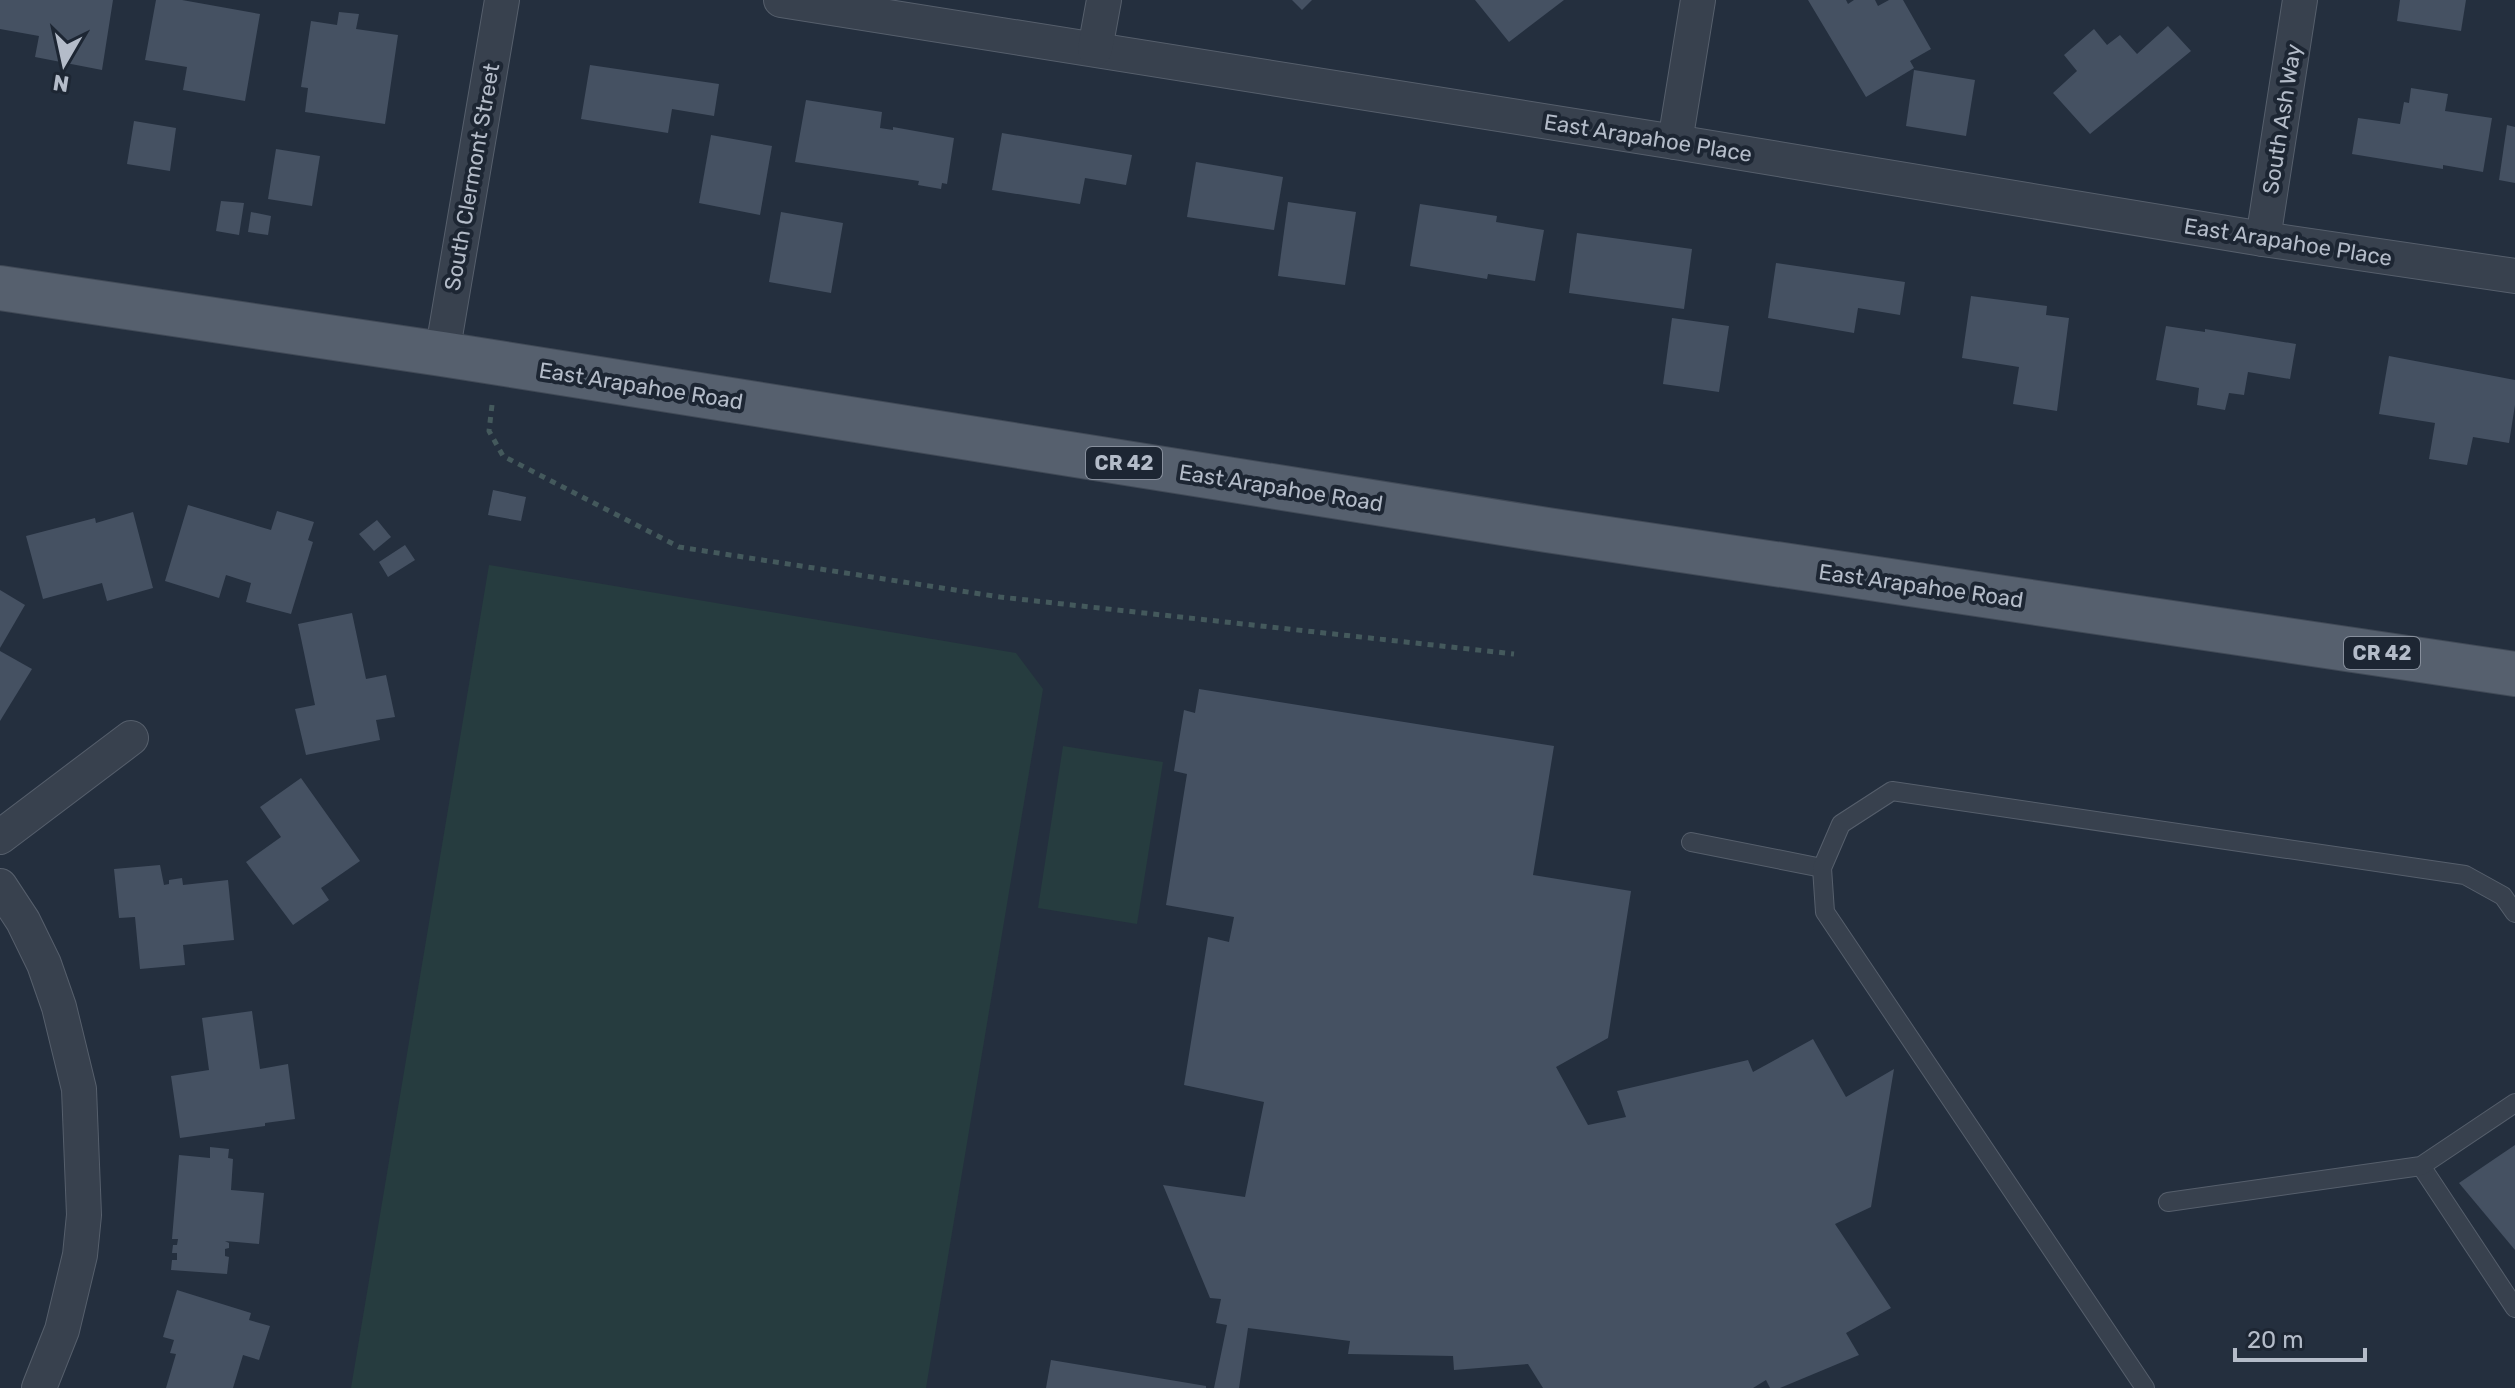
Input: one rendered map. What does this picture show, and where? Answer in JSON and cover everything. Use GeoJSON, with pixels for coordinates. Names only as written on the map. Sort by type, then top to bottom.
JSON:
{"type":"FeatureCollection","features":[{"type":"Feature","properties":{"kind":"main road","name":"East Arapahoe Road"},"geometry":{"type":"LineString","coordinates":[[0,288],[442,354],[1531,528],[2515,674]]}},
{"type":"Feature","properties":{"kind":"street","name":"South Clermont Street"},"geometry":{"type":"LineString","coordinates":[[442,354],[502,0]]}},
{"type":"Feature","properties":{"kind":"street","name":"East Arapahoe Place"},"geometry":{"type":"LineString","coordinates":[[781,0],[2263,239],[2515,276]]}},
{"type":"Feature","properties":{"kind":"street"},"geometry":{"type":"LineString","coordinates":[[1095,49],[1104,0]]}},
{"type":"Feature","properties":{"kind":"street"},"geometry":{"type":"LineString","coordinates":[[1675,142],[1698,0]]}},
{"type":"Feature","properties":{"kind":"street","name":"South Ash Way"},"geometry":{"type":"LineString","coordinates":[[2263,239],[2300,0]]}},
{"type":"Feature","properties":{"kind":"street"},"geometry":{"type":"LineString","coordinates":[[0,837],[131,738]]}},
{"type":"Feature","properties":{"kind":"street"},"geometry":{"type":"LineString","coordinates":[[0,886],[23,921],[44,964],[59,1007],[79,1089],[84,1215],[80,1255],[62,1330],[39,1388]]}},
{"type":"Feature","properties":{"kind":"lane"},"geometry":{"type":"LineString","coordinates":[[2145,1388],[1825,912],[1822,868],[1841,824],[1892,791],[2465,875],[2503,896],[2515,913]]}},
{"type":"Feature","properties":{"kind":"lane"},"geometry":{"type":"LineString","coordinates":[[1691,842],[1822,868]]}},
{"type":"Feature","properties":{"kind":"lane"},"geometry":{"type":"LineString","coordinates":[[2168,1202],[2421,1166],[2515,1103]]}},
{"type":"Feature","properties":{"kind":"lane"},"geometry":{"type":"LineString","coordinates":[[2421,1166],[2515,1308]]}},
{"type":"Feature","properties":{"kind":"path"},"geometry":{"type":"LineString","coordinates":[[496,363],[489,431],[503,456],[679,547],[1000,597],[1514,654]]}},
{"type":"Feature","properties":{"kind":"green space"},"geometry":{"type":"Polygon","coordinates":[[[489,565],[1016,653],[1043,689],[926,1388],[351,1388],[489,565]]]}},
{"type":"Feature","properties":{"kind":"green space"},"geometry":{"type":"Polygon","coordinates":[[[1063,746],[1163,762],[1137,924],[1038,908],[1063,746]]]}},
{"type":"Feature","properties":{"kind":"building"},"geometry":{"type":"Polygon","coordinates":[[[0,0],[113,0],[102,70],[35,57],[39,36],[0,29],[0,0]]]}},
{"type":"Feature","properties":{"kind":"building"},"geometry":{"type":"Polygon","coordinates":[[[156,0],[182,0],[260,14],[245,101],[183,90],[187,67],[145,60],[156,0]]]}},
{"type":"Feature","properties":{"kind":"building"},"geometry":{"type":"Polygon","coordinates":[[[1292,0],[1312,0],[1302,10],[1292,0]]]}},
{"type":"Feature","properties":{"kind":"building"},"geometry":{"type":"Polygon","coordinates":[[[1475,0],[1564,0],[1509,42],[1475,0]]]}},
{"type":"Feature","properties":{"kind":"building"},"geometry":{"type":"Polygon","coordinates":[[[1808,0],[1846,0],[1848,4],[1854,0],[1875,0],[1878,6],[1889,0],[1903,0],[1931,49],[1910,61],[1914,68],[1866,97],[1808,0]]]}},
{"type":"Feature","properties":{"kind":"building"},"geometry":{"type":"Polygon","coordinates":[[[2400,0],[2466,0],[2461,31],[2397,21],[2400,0]]]}},
{"type":"Feature","properties":{"kind":"building"},"geometry":{"type":"Polygon","coordinates":[[[339,12],[359,14],[356,29],[398,35],[385,124],[305,112],[308,88],[301,87],[311,21],[337,25],[339,12]]]}},
{"type":"Feature","properties":{"kind":"building"},"geometry":{"type":"Polygon","coordinates":[[[2168,26],[2191,51],[2090,134],[2053,93],[2077,71],[2064,55],[2094,29],[2107,45],[2120,35],[2137,54],[2168,26]]]}},
{"type":"Feature","properties":{"kind":"building"},"geometry":{"type":"Polygon","coordinates":[[[590,65],[719,84],[714,116],[672,109],[668,133],[581,119],[590,65]]]}},
{"type":"Feature","properties":{"kind":"building"},"geometry":{"type":"Polygon","coordinates":[[[1914,70],[1975,80],[1966,136],[1906,126],[1914,70]]]}},
{"type":"Feature","properties":{"kind":"building"},"geometry":{"type":"Polygon","coordinates":[[[2411,88],[2448,94],[2445,111],[2492,118],[2483,172],[2443,165],[2443,169],[2352,154],[2358,118],[2400,124],[2404,102],[2409,103],[2411,88]]]}},
{"type":"Feature","properties":{"kind":"building"},"geometry":{"type":"Polygon","coordinates":[[[806,100],[882,112],[880,128],[893,130],[893,127],[954,138],[947,184],[942,183],[941,189],[918,185],[919,181],[795,162],[806,100]]]}},
{"type":"Feature","properties":{"kind":"building"},"geometry":{"type":"Polygon","coordinates":[[[134,121],[176,128],[170,171],[127,164],[134,121]]]}},
{"type":"Feature","properties":{"kind":"building"},"geometry":{"type":"Polygon","coordinates":[[[2507,125],[2515,127],[2515,183],[2499,180],[2507,125]]]}},
{"type":"Feature","properties":{"kind":"building"},"geometry":{"type":"Polygon","coordinates":[[[1002,133],[1132,155],[1126,185],[1085,178],[1080,204],[992,190],[1002,133]]]}},
{"type":"Feature","properties":{"kind":"building"},"geometry":{"type":"Polygon","coordinates":[[[711,135],[772,146],[760,215],[699,203],[711,135]]]}},
{"type":"Feature","properties":{"kind":"building"},"geometry":{"type":"Polygon","coordinates":[[[276,149],[320,156],[312,206],[268,199],[276,149]]]}},
{"type":"Feature","properties":{"kind":"building"},"geometry":{"type":"Polygon","coordinates":[[[1196,162],[1283,177],[1274,230],[1187,217],[1196,162]]]}},
{"type":"Feature","properties":{"kind":"building"},"geometry":{"type":"Polygon","coordinates":[[[221,201],[244,203],[239,235],[216,231],[221,201]]]}},
{"type":"Feature","properties":{"kind":"building"},"geometry":{"type":"Polygon","coordinates":[[[1288,202],[1356,212],[1345,285],[1278,276],[1288,202]]]}},
{"type":"Feature","properties":{"kind":"building"},"geometry":{"type":"Polygon","coordinates":[[[1420,204],[1497,216],[1496,222],[1544,230],[1535,281],[1488,274],[1487,279],[1410,266],[1420,204]]]}},
{"type":"Feature","properties":{"kind":"building"},"geometry":{"type":"Polygon","coordinates":[[[251,212],[271,216],[268,235],[248,232],[251,212]]]}},
{"type":"Feature","properties":{"kind":"building"},"geometry":{"type":"Polygon","coordinates":[[[781,212],[843,223],[831,293],[769,282],[781,212]]]}},
{"type":"Feature","properties":{"kind":"building"},"geometry":{"type":"Polygon","coordinates":[[[1577,233],[1692,249],[1684,309],[1569,293],[1577,233]]]}},
{"type":"Feature","properties":{"kind":"building"},"geometry":{"type":"Polygon","coordinates":[[[1776,263],[1905,282],[1900,315],[1858,308],[1854,333],[1768,318],[1776,263]]]}},
{"type":"Feature","properties":{"kind":"building"},"geometry":{"type":"Polygon","coordinates":[[[1971,296],[2047,306],[2046,315],[2069,318],[2057,411],[2013,404],[2019,367],[1962,358],[1971,296]]]}},
{"type":"Feature","properties":{"kind":"building"},"geometry":{"type":"Polygon","coordinates":[[[1672,318],[1729,326],[1719,392],[1663,384],[1672,318]]]}},
{"type":"Feature","properties":{"kind":"building"},"geometry":{"type":"Polygon","coordinates":[[[2166,326],[2296,344],[2290,379],[2248,372],[2244,395],[2229,393],[2225,410],[2197,405],[2199,388],[2156,380],[2166,326]]]}},
{"type":"Feature","properties":{"kind":"building"},"geometry":{"type":"Polygon","coordinates":[[[2389,356],[2515,380],[2509,443],[2473,437],[2467,465],[2429,459],[2435,423],[2379,414],[2389,356]]]}},
{"type":"Feature","properties":{"kind":"building"},"geometry":{"type":"Polygon","coordinates":[[[493,490],[526,497],[521,521],[488,515],[493,490]]]}},
{"type":"Feature","properties":{"kind":"building"},"geometry":{"type":"Polygon","coordinates":[[[188,505],[271,530],[277,511],[314,522],[308,540],[313,542],[291,614],[246,602],[251,583],[226,575],[219,598],[165,581],[188,505]]]}},
{"type":"Feature","properties":{"kind":"building"},"geometry":{"type":"Polygon","coordinates":[[[133,512],[153,588],[107,601],[102,583],[43,599],[26,536],[95,518],[96,523],[133,512]]]}},
{"type":"Feature","properties":{"kind":"building"},"geometry":{"type":"Polygon","coordinates":[[[377,520],[391,537],[374,551],[359,534],[377,520]]]}},
{"type":"Feature","properties":{"kind":"building"},"geometry":{"type":"Polygon","coordinates":[[[405,545],[415,560],[388,577],[379,562],[405,545]]]}},
{"type":"Feature","properties":{"kind":"building"},"geometry":{"type":"Polygon","coordinates":[[[0,590],[25,605],[0,648],[0,590]]]}},
{"type":"Feature","properties":{"kind":"building"},"geometry":{"type":"Polygon","coordinates":[[[352,613],[366,679],[386,675],[395,717],[376,720],[380,740],[306,755],[295,709],[315,705],[298,624],[352,613]]]}},
{"type":"Feature","properties":{"kind":"building"},"geometry":{"type":"Polygon","coordinates":[[[0,651],[32,669],[0,721],[0,651]]]}},
{"type":"Feature","properties":{"kind":"building"},"geometry":{"type":"Polygon","coordinates":[[[1199,689],[1554,746],[1533,875],[1631,891],[1608,1038],[1556,1067],[1588,1125],[1626,1117],[1617,1091],[1748,1060],[1753,1072],[1813,1039],[1846,1097],[1894,1069],[1871,1207],[1835,1224],[1891,1308],[1846,1333],[1859,1355],[1780,1388],[1770,1388],[1766,1380],[1753,1388],[1543,1388],[1528,1364],[1454,1370],[1453,1356],[1348,1354],[1350,1341],[1248,1328],[1239,1388],[1214,1388],[1227,1325],[1216,1323],[1221,1299],[1210,1298],[1163,1185],[1245,1197],[1264,1102],[1184,1085],[1208,937],[1229,942],[1234,917],[1166,905],[1187,774],[1174,771],[1184,710],[1195,713],[1199,689]]]}},
{"type":"Feature","properties":{"kind":"building"},"geometry":{"type":"Polygon","coordinates":[[[301,778],[360,861],[321,888],[329,900],[293,925],[246,862],[281,837],[260,807],[301,778]]]}},
{"type":"Feature","properties":{"kind":"building"},"geometry":{"type":"Polygon","coordinates":[[[160,865],[164,885],[169,884],[169,880],[182,878],[183,885],[228,880],[234,940],[183,945],[185,965],[140,969],[135,917],[119,918],[114,869],[160,865]]]}},
{"type":"Feature","properties":{"kind":"building"},"geometry":{"type":"Polygon","coordinates":[[[252,1011],[260,1069],[288,1064],[295,1119],[180,1138],[171,1076],[209,1070],[202,1018],[252,1011]]]}},
{"type":"Feature","properties":{"kind":"building"},"geometry":{"type":"Polygon","coordinates":[[[2515,1145],[2515,1250],[2459,1183],[2515,1145]]]}},
{"type":"Feature","properties":{"kind":"building"},"geometry":{"type":"Polygon","coordinates":[[[210,1147],[229,1149],[228,1158],[233,1159],[231,1190],[264,1193],[259,1244],[225,1241],[229,1243],[229,1248],[225,1249],[225,1256],[229,1257],[227,1274],[171,1270],[172,1260],[177,1260],[177,1253],[172,1253],[178,1239],[172,1239],[179,1155],[210,1158],[210,1147]]]}},
{"type":"Feature","properties":{"kind":"building"},"geometry":{"type":"Polygon","coordinates":[[[177,1290],[251,1313],[249,1320],[270,1326],[259,1360],[243,1355],[233,1388],[166,1388],[176,1354],[170,1353],[174,1340],[163,1337],[177,1290]]]}},
{"type":"Feature","properties":{"kind":"building"},"geometry":{"type":"Polygon","coordinates":[[[1051,1360],[1206,1386],[1206,1388],[1046,1388],[1051,1360]]]}}]}
